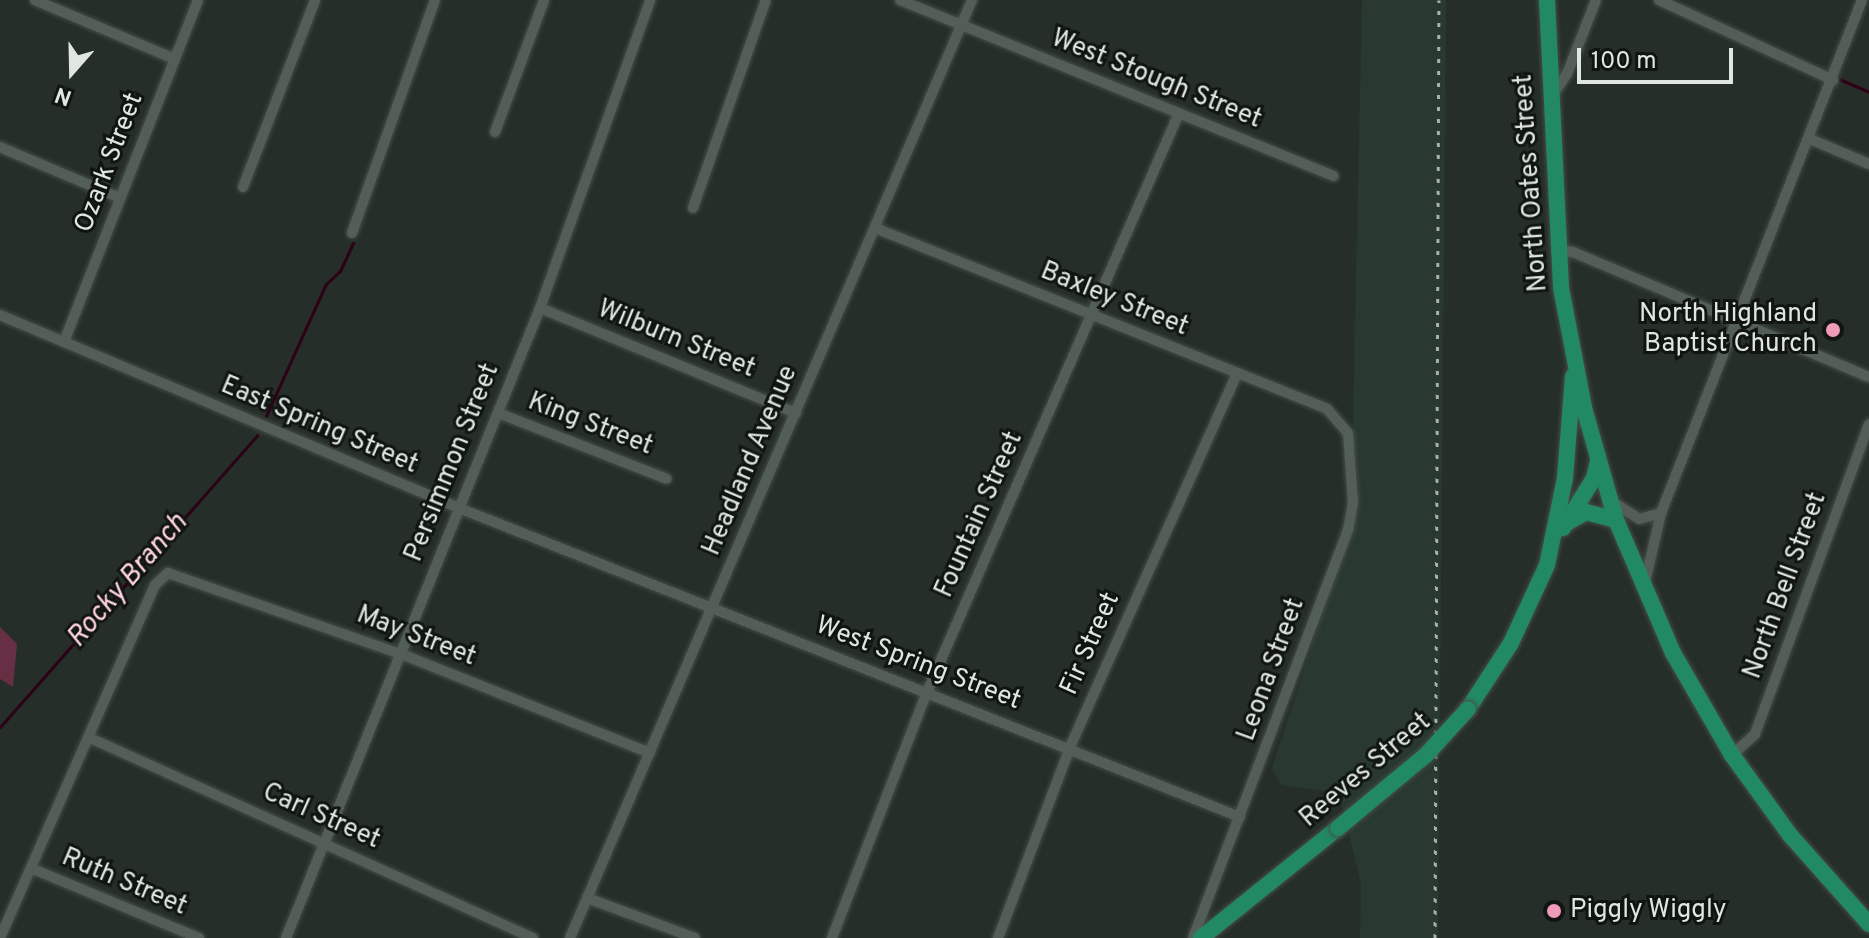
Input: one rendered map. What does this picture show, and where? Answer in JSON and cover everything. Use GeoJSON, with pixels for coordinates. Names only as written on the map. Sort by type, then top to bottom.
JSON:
{"type":"FeatureCollection","features":[{"type":"Feature","properties":{"kind":"main road","name":"North Oates Street"},"geometry":{"type":"LineString","coordinates":[[1547,0],[1556,250],[1574,363]]}},
{"type":"Feature","properties":{"kind":"main road"},"geometry":{"type":"LineString","coordinates":[[1574,363],[1603,488],[1673,653],[1732,755],[1790,835],[1869,924]]}},
{"type":"Feature","properties":{"kind":"main road","name":"Reeves Street"},"geometry":{"type":"LineString","coordinates":[[1547,565],[1561,502],[1574,363]]}},
{"type":"Feature","properties":{"kind":"main road"},"geometry":{"type":"LineString","coordinates":[[1561,502],[1575,483],[1603,488]]}},
{"type":"Feature","properties":{"kind":"main road","name":"Reeves Street"},"geometry":{"type":"LineString","coordinates":[[1201,938],[1426,755],[1468,709],[1511,643],[1564,525],[1603,488]]}},
{"type":"Feature","properties":{"kind":"main road"},"geometry":{"type":"LineString","coordinates":[[1564,525],[1586,512],[1616,520]]}},
{"type":"Feature","properties":{"kind":"street"},"geometry":{"type":"LineString","coordinates":[[35,0],[175,59]]}},
{"type":"Feature","properties":{"kind":"street","name":"Ozark Street"},"geometry":{"type":"LineString","coordinates":[[64,342],[198,0]]}},
{"type":"Feature","properties":{"kind":"street"},"geometry":{"type":"LineString","coordinates":[[243,187],[315,0]]}},
{"type":"Feature","properties":{"kind":"street"},"geometry":{"type":"LineString","coordinates":[[352,233],[435,0]]}},
{"type":"Feature","properties":{"kind":"street"},"geometry":{"type":"LineString","coordinates":[[495,132],[544,0]]}},
{"type":"Feature","properties":{"kind":"street","name":"Persimmon Street"},"geometry":{"type":"LineString","coordinates":[[286,938],[540,308],[650,0]]}},
{"type":"Feature","properties":{"kind":"street"},"geometry":{"type":"LineString","coordinates":[[693,208],[766,0]]}},
{"type":"Feature","properties":{"kind":"street","name":"West Stough Street"},"geometry":{"type":"LineString","coordinates":[[900,0],[1334,176]]}},
{"type":"Feature","properties":{"kind":"street","name":"Headland Avenue"},"geometry":{"type":"LineString","coordinates":[[570,938],[972,0]]}},
{"type":"Feature","properties":{"kind":"street"},"geometry":{"type":"LineString","coordinates":[[1549,99],[1567,74],[1596,0]]}},
{"type":"Feature","properties":{"kind":"street"},"geometry":{"type":"LineString","coordinates":[[1659,0],[1833,80]]}},
{"type":"Feature","properties":{"kind":"street"},"geometry":{"type":"LineString","coordinates":[[1643,588],[1661,513],[1862,0]]}},
{"type":"Feature","properties":{"kind":"street","name":"Fountain Street"},"geometry":{"type":"LineString","coordinates":[[832,938],[927,692],[1179,113]]}},
{"type":"Feature","properties":{"kind":"street"},"geometry":{"type":"LineString","coordinates":[[1810,139],[1869,164]]}},
{"type":"Feature","properties":{"kind":"street"},"geometry":{"type":"LineString","coordinates":[[0,147],[120,198]]}},
{"type":"Feature","properties":{"kind":"street","name":"Baxley Street"},"geometry":{"type":"LineString","coordinates":[[875,228],[1336,414]]}},
{"type":"Feature","properties":{"kind":"street"},"geometry":{"type":"LineString","coordinates":[[1556,250],[1573,252],[1869,377]]}},
{"type":"Feature","properties":{"kind":"street","name":"Wilburn Street"},"geometry":{"type":"LineString","coordinates":[[540,308],[796,413]]}},
{"type":"Feature","properties":{"kind":"street","name":"East Spring Street"},"geometry":{"type":"LineString","coordinates":[[0,315],[459,508],[712,608]]}},
{"type":"Feature","properties":{"kind":"street","name":"Fir Street"},"geometry":{"type":"LineString","coordinates":[[998,938],[1070,747],[1237,374]]}},
{"type":"Feature","properties":{"kind":"street","name":"King Street"},"geometry":{"type":"LineString","coordinates":[[498,413],[667,479]]}},
{"type":"Feature","properties":{"kind":"street","name":"Leona Street"},"geometry":{"type":"LineString","coordinates":[[1193,938],[1351,517],[1351,444],[1336,414]]}},
{"type":"Feature","properties":{"kind":"street","name":"North Bell Street"},"geometry":{"type":"LineString","coordinates":[[1732,755],[1755,734],[1869,424]]}},
{"type":"Feature","properties":{"kind":"street"},"geometry":{"type":"LineString","coordinates":[[1603,488],[1639,519],[1661,513]]}},
{"type":"Feature","properties":{"kind":"street","name":"May Street"},"geometry":{"type":"LineString","coordinates":[[90,738],[155,585],[164,575],[178,574],[401,654],[650,753]]}},
{"type":"Feature","properties":{"kind":"street","name":"West Spring Street"},"geometry":{"type":"LineString","coordinates":[[712,608],[1070,747],[1240,817]]}},
{"type":"Feature","properties":{"kind":"street"},"geometry":{"type":"LineString","coordinates":[[0,938],[90,738]]}},
{"type":"Feature","properties":{"kind":"street","name":"Carl Street"},"geometry":{"type":"LineString","coordinates":[[90,738],[533,938]]}},
{"type":"Feature","properties":{"kind":"street","name":"Ruth Street"},"geometry":{"type":"LineString","coordinates":[[33,869],[199,938]]}},
{"type":"Feature","properties":{"kind":"street"},"geometry":{"type":"LineString","coordinates":[[587,898],[695,938]]}},
{"type":"Feature","properties":{"kind":"shaded area"},"geometry":{"type":"Polygon","coordinates":[[[1362,0],[1446,0],[1438,938],[1360,938],[1361,884],[1339,793],[1281,785],[1272,768],[1358,505],[1353,423],[1362,0]]]}},
{"type":"Feature","properties":{"kind":"shaded area"},"geometry":{"type":"Polygon","coordinates":[[[0,627],[17,644],[13,687],[0,679],[0,627]]]}},
{"type":"Feature","properties":{"kind":"waterway"},"geometry":{"type":"LineString","coordinates":[[1839,79],[1869,92]]}},
{"type":"Feature","properties":{"kind":"waterway","name":"Rocky Branch"},"geometry":{"type":"LineString","coordinates":[[266,416],[326,284],[340,271],[353,243]]}},
{"type":"Feature","properties":{"kind":"waterway","name":"Rocky Branch"},"geometry":{"type":"LineString","coordinates":[[0,727],[257,435]]}},
{"type":"Feature","properties":{"kind":"railway"},"geometry":{"type":"LineString","coordinates":[[1435,938],[1439,0]]}},
{"type":"Feature","properties":{"kind":"place","name":"North Highland Baptist Church"},"geometry":{"type":"Point","coordinates":[1833,330]}},
{"type":"Feature","properties":{"kind":"place","name":"Piggly Wiggly"},"geometry":{"type":"Point","coordinates":[1554,911]}}]}
